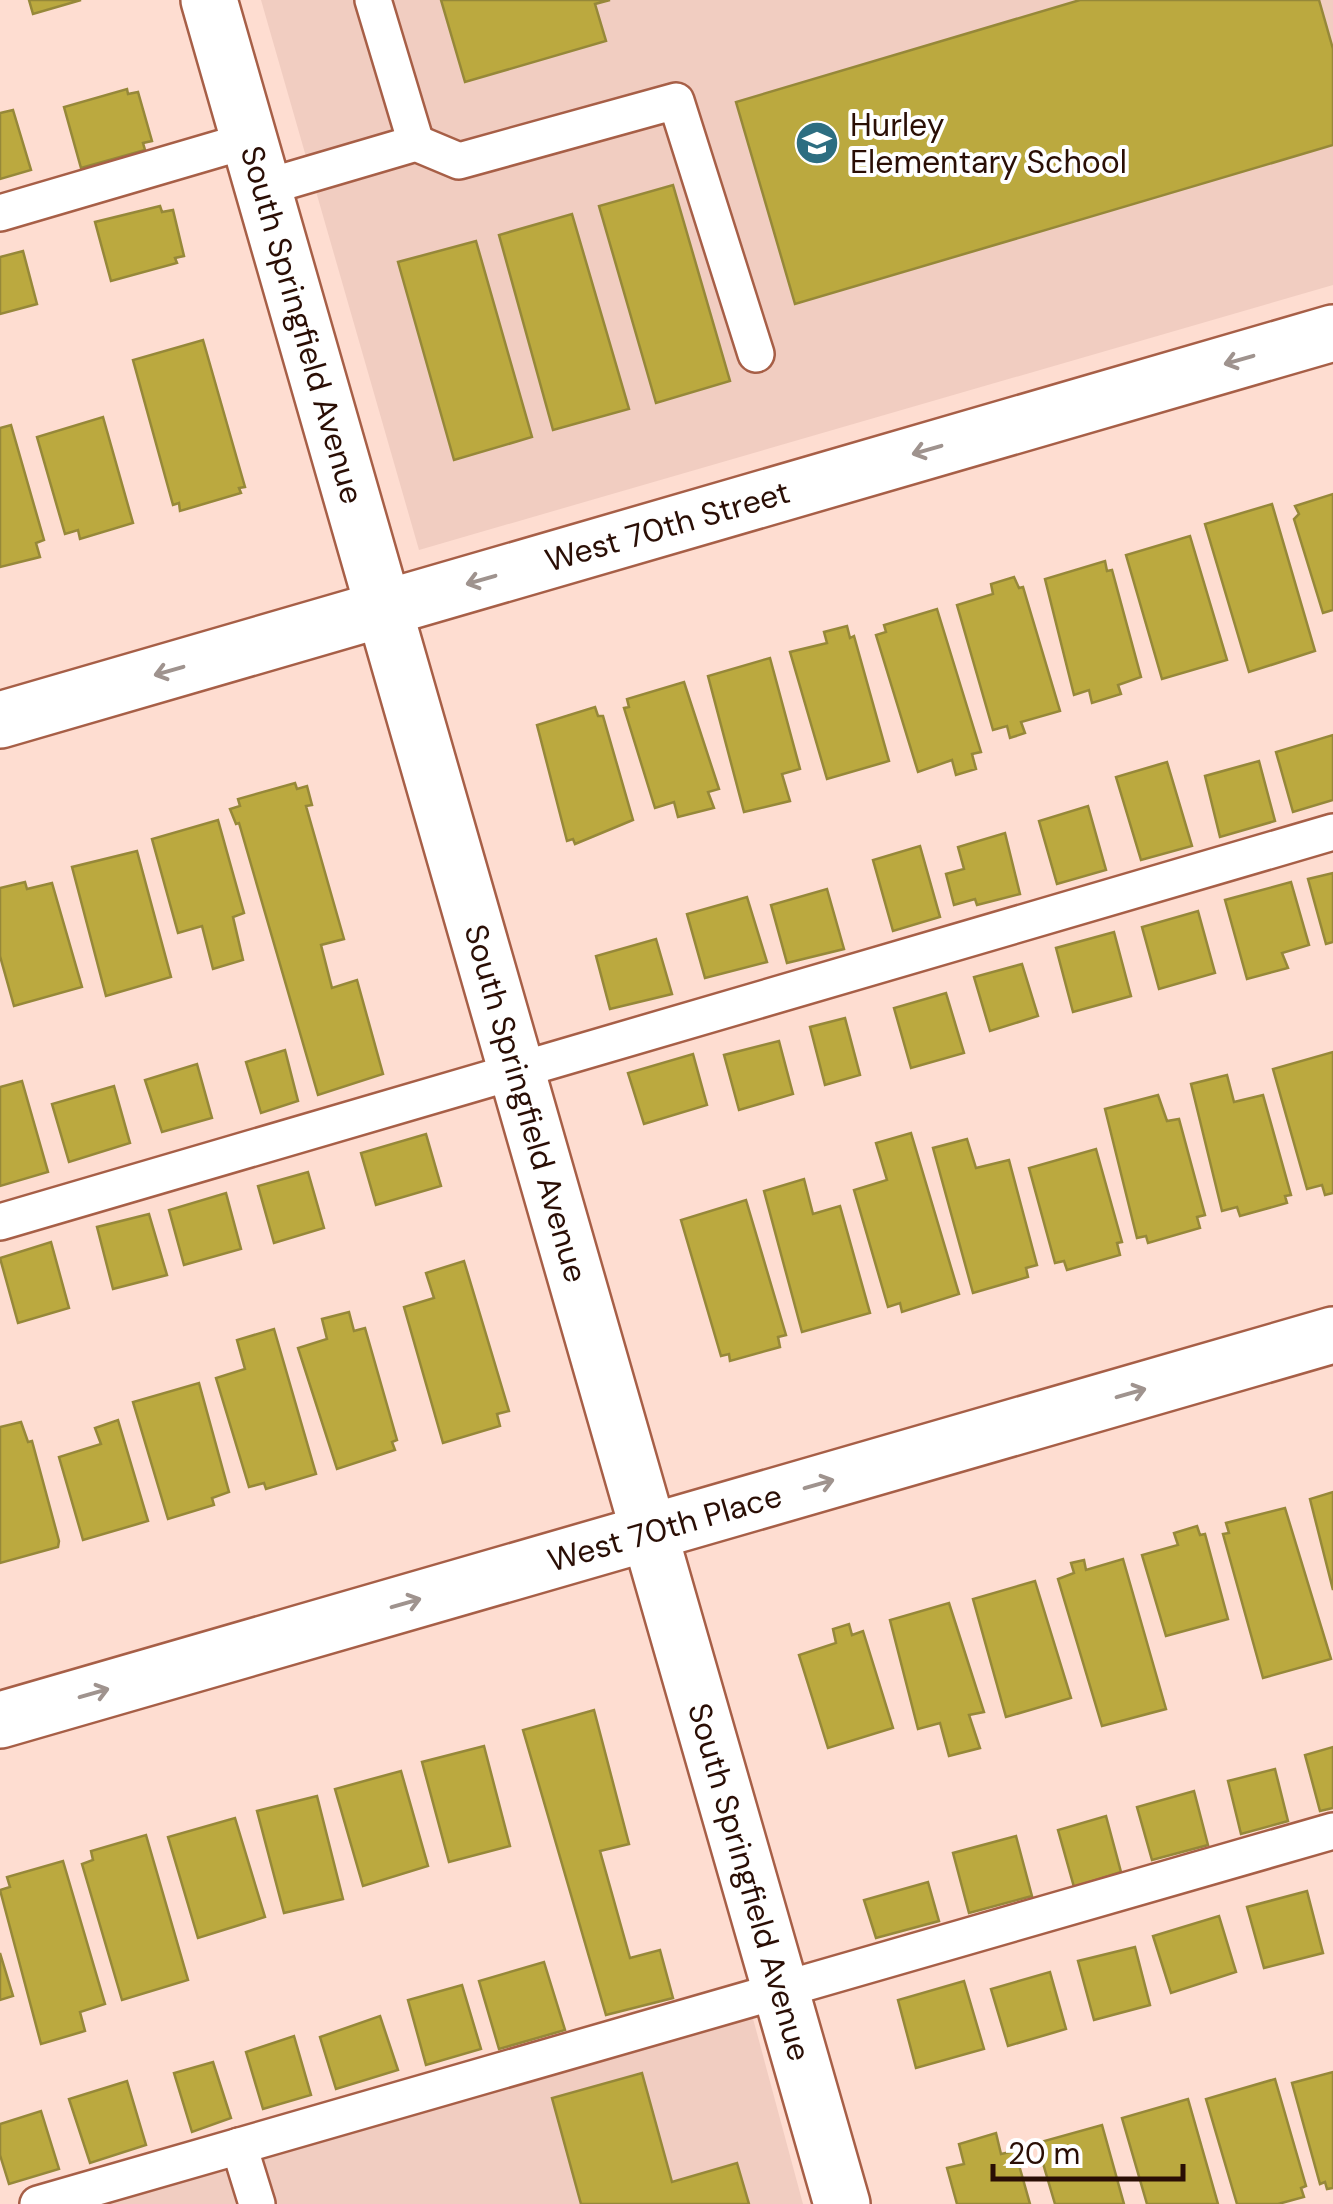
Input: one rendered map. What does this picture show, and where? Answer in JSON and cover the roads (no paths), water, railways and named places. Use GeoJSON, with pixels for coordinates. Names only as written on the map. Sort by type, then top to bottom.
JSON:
{"type":"FeatureCollection","features":[{"type":"Feature","properties":{"kind":"street","name":"South Springfield Avenue"},"geometry":{"type":"LineString","coordinates":[[209,0],[842,2204]]}},
{"type":"Feature","properties":{"kind":"street","name":"West 70th Street"},"geometry":{"type":"LineString","coordinates":[[0,720],[1333,333]]}},
{"type":"Feature","properties":{"kind":"street","name":"West 70th Place"},"geometry":{"type":"LineString","coordinates":[[0,1720],[1333,1335]]}},
{"type":"Feature","properties":{"kind":"lane"},"geometry":{"type":"LineString","coordinates":[[373,0],[416,144]]}},
{"type":"Feature","properties":{"kind":"lane"},"geometry":{"type":"LineString","coordinates":[[0,213],[256,164],[416,144],[459,162],[676,101],[756,354]]}},
{"type":"Feature","properties":{"kind":"lane"},"geometry":{"type":"LineString","coordinates":[[0,1222],[1333,832]]}},
{"type":"Feature","properties":{"kind":"lane"},"geometry":{"type":"LineString","coordinates":[[38,2204],[1333,1831]]}},
{"type":"Feature","properties":{"kind":"lane"},"geometry":{"type":"LineString","coordinates":[[239,2146],[257,2204]]}},
{"type":"Feature","properties":{"kind":"place","name":"Hurley Elementary School"},"geometry":{"type":"Point","coordinates":[817,143]}}]}
